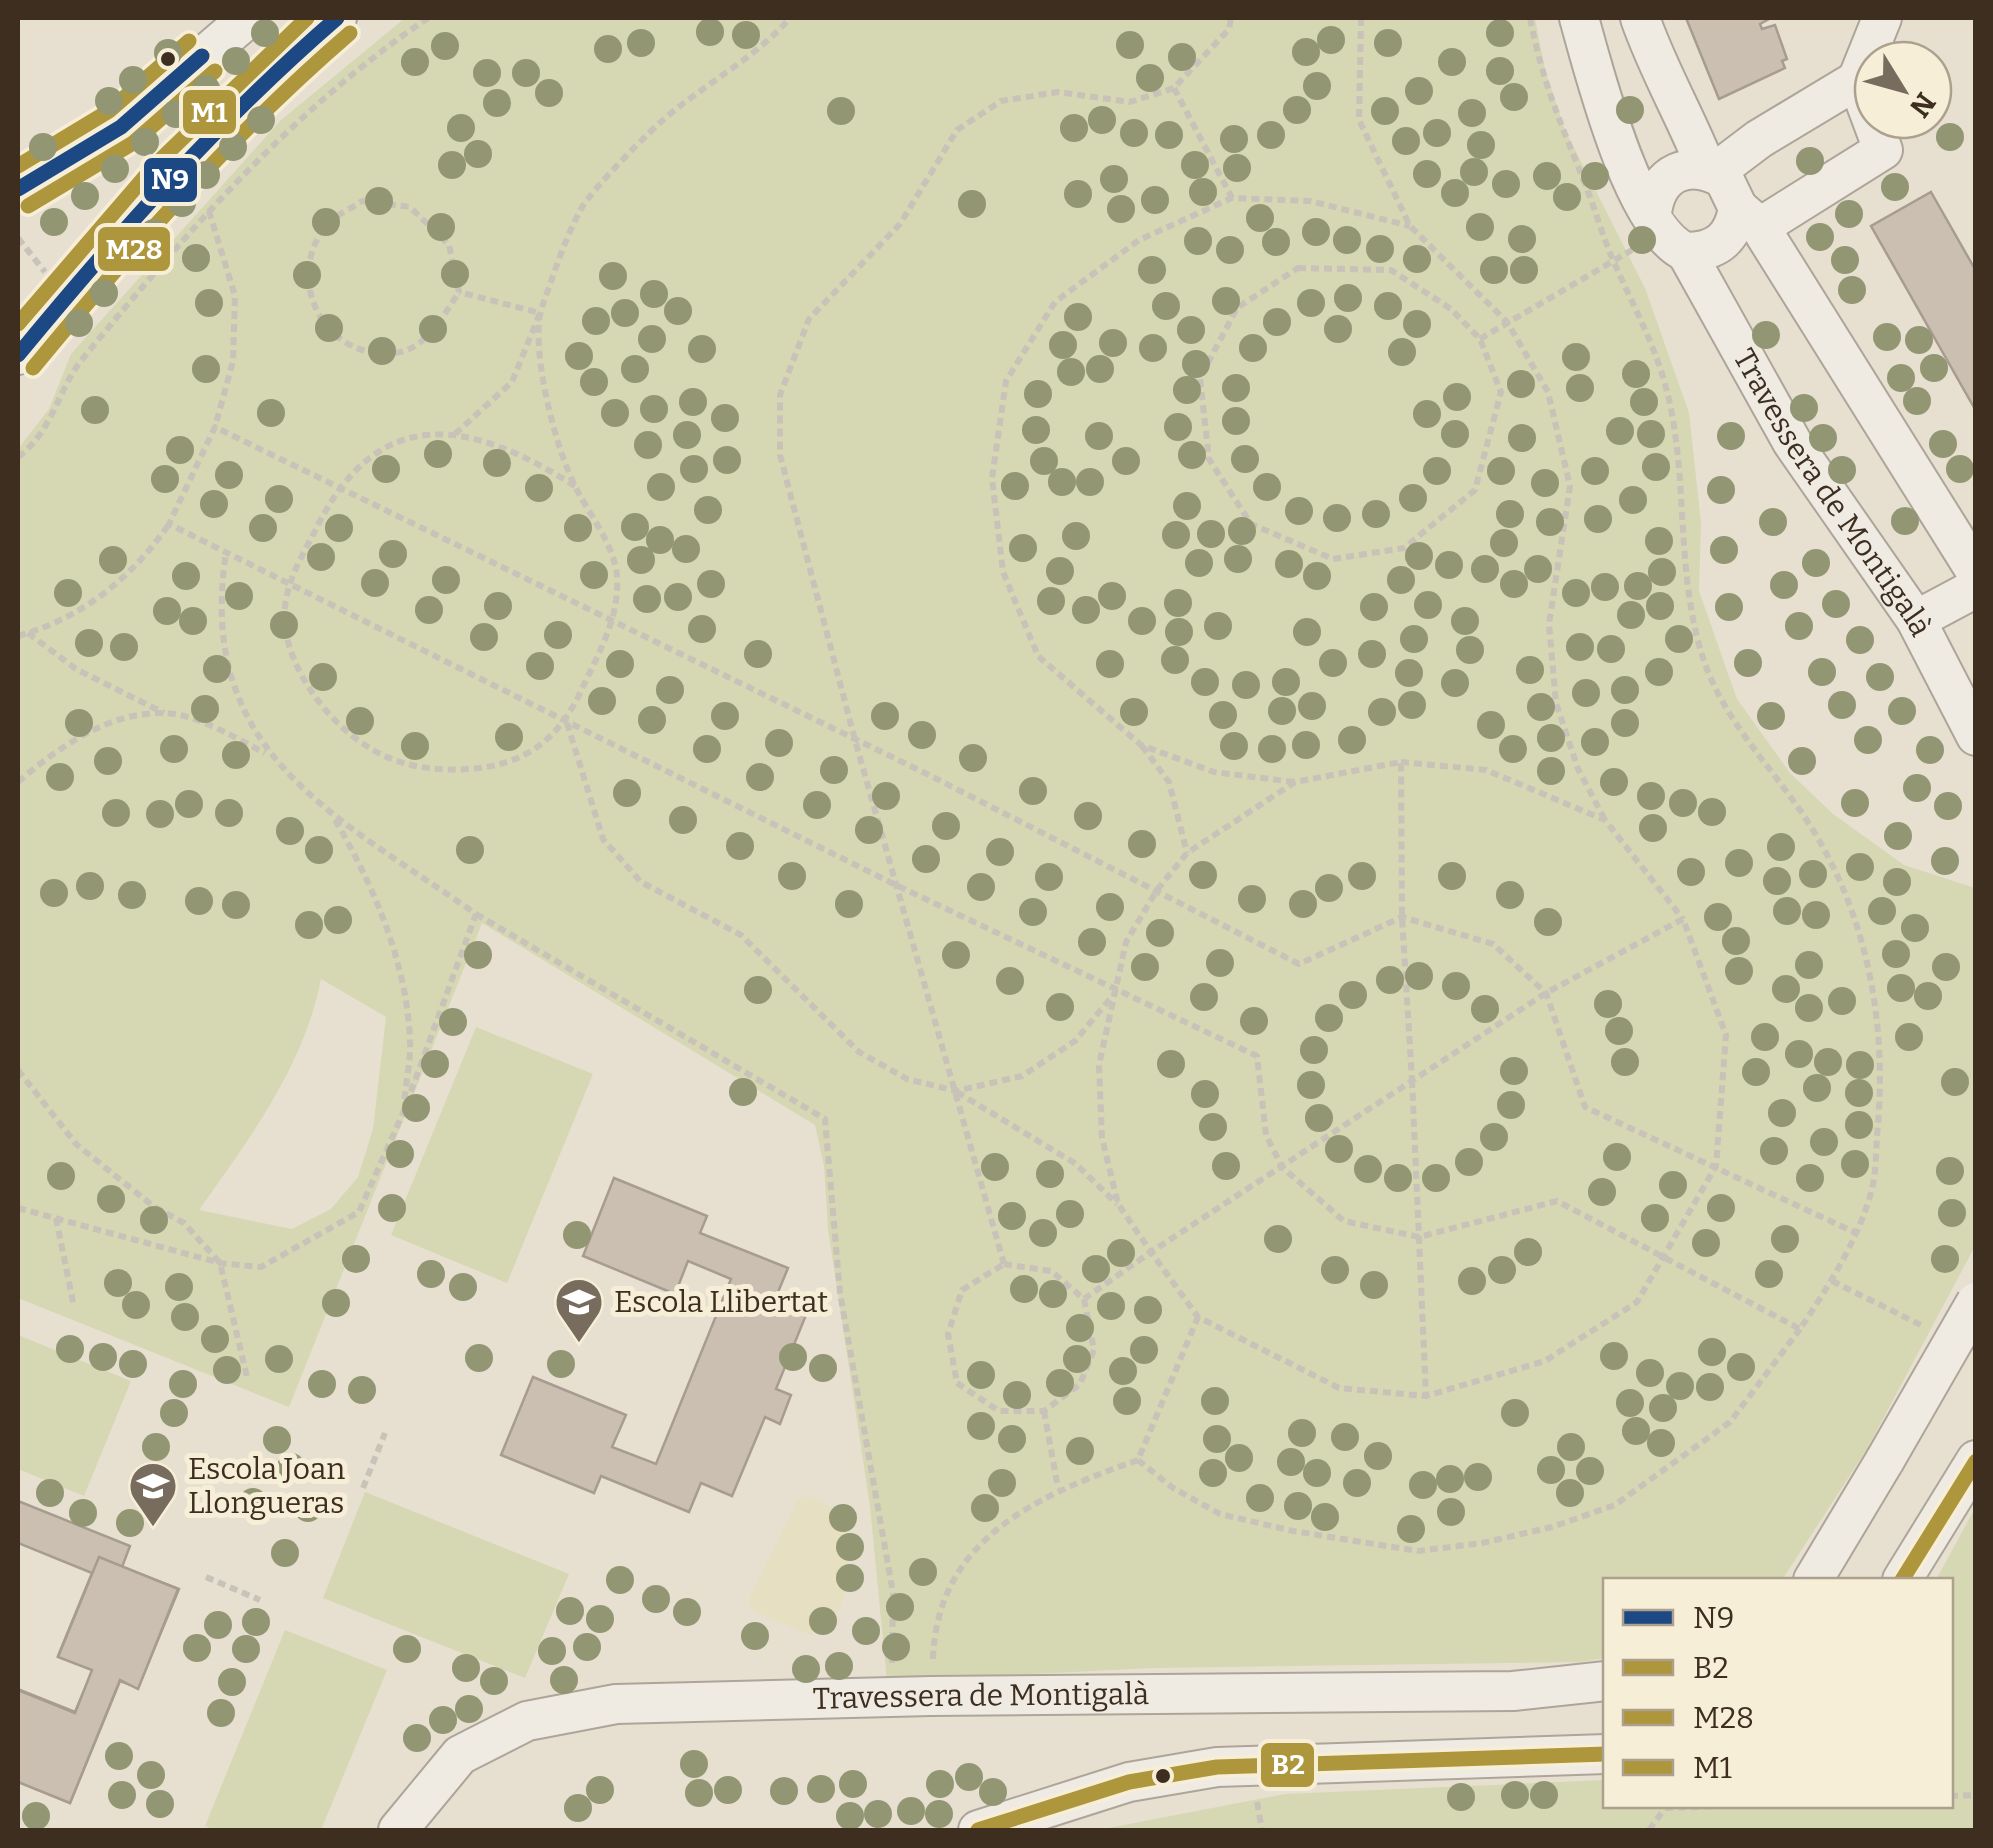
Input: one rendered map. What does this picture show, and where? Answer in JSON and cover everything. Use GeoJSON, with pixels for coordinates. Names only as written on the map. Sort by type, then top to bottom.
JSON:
{"type":"FeatureCollection","features":[{"type":"Feature","properties":{"kind":"street"},"geometry":{"type":"LineString","coordinates":[[18,189],[121,127],[248,18]]}},
{"type":"Feature","properties":{"kind":"street"},"geometry":{"type":"LineString","coordinates":[[18,355],[162,183],[294,53],[337,18]]}},
{"type":"Feature","properties":{"kind":"street","name":"Travessera de Montigalà"},"geometry":{"type":"LineString","coordinates":[[1579,18],[1609,132],[1792,442],[1916,620],[1976,736]]}},
{"type":"Feature","properties":{"kind":"street"},"geometry":{"type":"LineString","coordinates":[[1640,18],[1655,62],[1678,99],[1710,171],[1734,192],[1976,572]]}},
{"type":"Feature","properties":{"kind":"street"},"geometry":{"type":"LineString","coordinates":[[1853,82],[1710,171],[1683,169],[1670,175],[1659,186],[1666,234],[1716,247],[1749,217],[1883,150],[1879,140]]}},
{"type":"Feature","properties":{"kind":"street"},"geometry":{"type":"LineString","coordinates":[[1678,99],[1714,123],[1759,139]]}},
{"type":"Feature","properties":{"kind":"street"},"geometry":{"type":"LineString","coordinates":[[1916,620],[1976,588]]}},
{"type":"Feature","properties":{"kind":"street"},"geometry":{"type":"LineString","coordinates":[[1814,1578],[1976,1302]]}},
{"type":"Feature","properties":{"kind":"street"},"geometry":{"type":"LineString","coordinates":[[1903,1578],[1976,1460]]}},
{"type":"Feature","properties":{"kind":"street","name":"Travessera de Montigalà"},"geometry":{"type":"LineString","coordinates":[[398,1830],[460,1755],[527,1721],[616,1704],[931,1696],[1513,1691],[1603,1681]]}},
{"type":"Feature","properties":{"kind":"street"},"geometry":{"type":"LineString","coordinates":[[978,1830],[1129,1782],[1217,1767],[1603,1754]]}},
{"type":"Feature","properties":{"kind":"path"},"geometry":{"type":"LineString","coordinates":[[18,457],[52,420],[79,362],[209,209],[361,63],[428,18]]}},
{"type":"Feature","properties":{"kind":"path"},"geometry":{"type":"LineString","coordinates":[[455,434],[512,382],[582,207],[668,116],[769,42],[790,18]]}},
{"type":"Feature","properties":{"kind":"path"},"geometry":{"type":"LineString","coordinates":[[1004,1264],[855,740],[780,455],[780,395],[809,319],[900,224],[957,130],[1000,101],[1058,92],[1130,102],[1174,88],[1229,30],[1232,18]]}},
{"type":"Feature","properties":{"kind":"path"},"geometry":{"type":"LineString","coordinates":[[566,722],[603,838],[641,882],[741,935],[859,1052],[907,1080],[956,1091],[1076,1164],[1118,1204],[1198,1317],[1338,1388],[1426,1396],[1545,1361],[1637,1302],[1716,1166],[1726,1035],[1683,920],[1605,820],[1578,769],[1556,703],[1549,624],[1570,486],[1548,392],[1506,322],[1410,226],[1360,120],[1361,18]]}},
{"type":"Feature","properties":{"kind":"path"},"geometry":{"type":"LineString","coordinates":[[1138,1460],[1173,1488],[1220,1514],[1274,1527],[1418,1550],[1482,1543],[1552,1527],[1615,1505],[1730,1422],[1800,1330],[1832,1280],[1872,1188],[1882,1089],[1875,986],[1856,921],[1806,819],[1729,714],[1704,661],[1688,598],[1664,381],[1641,312],[1613,260],[1542,82],[1530,18]]}},
{"type":"Feature","properties":{"kind":"path"},"geometry":{"type":"LineString","coordinates":[[1174,88],[1232,198]]}},
{"type":"Feature","properties":{"kind":"path"},"geometry":{"type":"LineString","coordinates":[[1187,854],[1170,782],[1141,745],[1038,656],[1003,572],[992,478],[1006,381],[1055,302],[1138,240],[1232,198],[1310,201],[1410,226]]}},
{"type":"Feature","properties":{"kind":"path"},"geometry":{"type":"LineString","coordinates":[[362,201],[410,207],[449,245],[459,292],[436,328],[403,352],[363,351],[327,328],[308,296],[309,256],[326,224],[362,201]]}},
{"type":"Feature","properties":{"kind":"path"},"geometry":{"type":"LineString","coordinates":[[18,636],[92,604],[144,560],[169,524],[215,428],[233,361],[234,296],[209,209]]}},
{"type":"Feature","properties":{"kind":"path"},"geometry":{"type":"LineString","coordinates":[[1480,339],[1613,260],[1666,234]]}},
{"type":"Feature","properties":{"kind":"path"},"geometry":{"type":"LineString","coordinates":[[18,238],[52,281]]}},
{"type":"Feature","properties":{"kind":"path"},"geometry":{"type":"LineString","coordinates":[[1298,268],[1391,270],[1451,309],[1480,339],[1501,392],[1475,490],[1404,548],[1333,559],[1252,524],[1208,460],[1200,378],[1236,308],[1298,268]]}},
{"type":"Feature","properties":{"kind":"path"},"geometry":{"type":"LineString","coordinates":[[459,292],[540,312]]}},
{"type":"Feature","properties":{"kind":"path"},"geometry":{"type":"LineString","coordinates":[[540,312],[546,405],[574,486],[600,526],[617,574],[613,622],[566,722],[536,752],[482,768],[437,770],[396,764],[360,743],[328,714],[302,676],[284,612],[289,582],[337,488],[362,459],[414,436],[455,434],[522,452],[574,486]]}},
{"type":"Feature","properties":{"kind":"path"},"geometry":{"type":"LineString","coordinates":[[96,314],[110,326]]}},
{"type":"Feature","properties":{"kind":"path"},"geometry":{"type":"LineString","coordinates":[[215,428],[855,740],[1299,964],[1402,916],[1493,944],[1546,993],[1585,1107],[1854,1232]]}},
{"type":"Feature","properties":{"kind":"path"},"geometry":{"type":"LineString","coordinates":[[169,524],[896,885],[1257,1056],[1266,1134],[1282,1167],[1344,1221],[1420,1237],[1557,1201],[1800,1330]]}},
{"type":"Feature","properties":{"kind":"path"},"geometry":{"type":"LineString","coordinates":[[226,554],[219,596],[230,677],[266,754]]}},
{"type":"Feature","properties":{"kind":"path"},"geometry":{"type":"LineString","coordinates":[[28,633],[76,669],[164,713],[212,726],[266,754],[332,816],[476,914],[825,1120],[840,1293],[893,1593],[891,1700]]}},
{"type":"Feature","properties":{"kind":"path"},"geometry":{"type":"LineString","coordinates":[[18,782],[58,748],[102,726],[164,713]]}},
{"type":"Feature","properties":{"kind":"path"},"geometry":{"type":"LineString","coordinates":[[1141,745],[1214,772],[1295,782],[1400,762],[1486,770],[1605,820]]}},
{"type":"Feature","properties":{"kind":"path"},"geometry":{"type":"LineString","coordinates":[[1400,762],[1402,916],[1426,1396]]}},
{"type":"Feature","properties":{"kind":"path"},"geometry":{"type":"LineString","coordinates":[[1118,1204],[1102,1138],[1099,1065],[1126,942],[1157,890],[1187,854],[1295,782]]}},
{"type":"Feature","properties":{"kind":"path"},"geometry":{"type":"LineString","coordinates":[[332,816],[364,868],[395,958],[410,1040],[403,1113]]}},
{"type":"Feature","properties":{"kind":"path"},"geometry":{"type":"LineString","coordinates":[[18,1208],[220,1263],[261,1267],[359,1212],[403,1113],[476,914]]}},
{"type":"Feature","properties":{"kind":"path"},"geometry":{"type":"LineString","coordinates":[[1084,1299],[1546,993],[1683,920]]}},
{"type":"Feature","properties":{"kind":"path"},"geometry":{"type":"LineString","coordinates":[[956,1091],[1022,1076],[1076,1042],[1117,990]]}},
{"type":"Feature","properties":{"kind":"path"},"geometry":{"type":"LineString","coordinates":[[18,1070],[76,1144],[153,1206],[184,1223],[220,1263],[246,1377]]}},
{"type":"Feature","properties":{"kind":"path"},"geometry":{"type":"LineString","coordinates":[[56,1218],[74,1307]]}},
{"type":"Feature","properties":{"kind":"path"},"geometry":{"type":"LineString","coordinates":[[1004,1264],[1051,1272],[1084,1299],[1094,1350],[1080,1384],[1044,1411],[999,1411],[957,1383],[948,1334],[962,1290],[1004,1264]]}},
{"type":"Feature","properties":{"kind":"path"},"geometry":{"type":"LineString","coordinates":[[1832,1280],[1930,1330]]}},
{"type":"Feature","properties":{"kind":"path"},"geometry":{"type":"LineString","coordinates":[[931,1696],[934,1624],[966,1562],[1012,1516],[1058,1488],[1138,1460],[1198,1317]]}},
{"type":"Feature","properties":{"kind":"path"},"geometry":{"type":"LineString","coordinates":[[1044,1411],[1058,1488]]}},
{"type":"Feature","properties":{"kind":"path"},"geometry":{"type":"LineString","coordinates":[[363,1488],[384,1433]]}},
{"type":"Feature","properties":{"kind":"path"},"geometry":{"type":"LineString","coordinates":[[206,1577],[260,1600]]}},
{"type":"Feature","properties":{"kind":"path"},"geometry":{"type":"LineString","coordinates":[[1649,1830],[1665,1808]]}},
{"type":"Feature","properties":{"kind":"shaded area"},"geometry":{"type":"Polygon","coordinates":[[[805,1495],[850,1515],[847,1589],[839,1611],[811,1635],[754,1612],[748,1601],[797,1501],[805,1495]]]}},
{"type":"Feature","properties":{"kind":"green space"},"geometry":{"type":"Polygon","coordinates":[[[405,18],[1535,18],[1545,70],[1565,130],[1645,288],[1689,413],[1701,523],[1699,591],[1737,699],[1790,773],[1833,814],[1904,865],[1975,888],[1975,1246],[1867,1449],[1783,1578],[1603,1578],[1603,1658],[1581,1662],[1154,1668],[887,1681],[870,1506],[828,1229],[824,1166],[815,1125],[482,923],[289,1407],[18,1298],[18,449],[49,409],[71,354],[280,121],[405,18]],[[321,979],[302,1042],[273,1100],[199,1210],[292,1229],[331,1209],[358,1177],[373,1129],[386,1017],[321,979]]]}},
{"type":"Feature","properties":{"kind":"green space"},"geometry":{"type":"Polygon","coordinates":[[[476,1027],[593,1074],[507,1283],[391,1235],[476,1027]]]}},
{"type":"Feature","properties":{"kind":"green space"},"geometry":{"type":"Polygon","coordinates":[[[18,1335],[131,1381],[84,1496],[18,1469],[18,1335]]]}},
{"type":"Feature","properties":{"kind":"green space"},"geometry":{"type":"Polygon","coordinates":[[[365,1492],[569,1574],[525,1678],[323,1598],[365,1492]]]}},
{"type":"Feature","properties":{"kind":"green space"},"geometry":{"type":"Polygon","coordinates":[[[1975,1508],[1975,1830],[1098,1830],[1285,1794],[1603,1780],[1603,1808],[1953,1808],[1953,1578],[1937,1578],[1975,1508]]]}},
{"type":"Feature","properties":{"kind":"green space"},"geometry":{"type":"Polygon","coordinates":[[[285,1630],[387,1670],[321,1830],[215,1830],[205,1826],[285,1630]]]}},
{"type":"Feature","properties":{"kind":"building"},"geometry":{"type":"Polygon","coordinates":[[[1686,18],[1771,18],[1760,24],[1762,29],[1775,25],[1787,59],[1782,61],[1785,68],[1719,99],[1686,18]]]}},
{"type":"Feature","properties":{"kind":"building"},"geometry":{"type":"Polygon","coordinates":[[[1931,192],[1976,271],[1976,411],[1871,226],[1931,192]]]}},
{"type":"Feature","properties":{"kind":"building"},"geometry":{"type":"Polygon","coordinates":[[[614,1178],[707,1216],[700,1233],[788,1268],[776,1297],[808,1310],[776,1389],[791,1395],[780,1424],[765,1417],[732,1496],[701,1483],[689,1512],[601,1476],[594,1493],[501,1455],[533,1377],[626,1415],[612,1447],[656,1464],[731,1279],[688,1261],[675,1294],[583,1256],[614,1178]]]}},
{"type":"Feature","properties":{"kind":"building"},"geometry":{"type":"Polygon","coordinates":[[[18,1501],[130,1546],[122,1567],[179,1589],[138,1688],[120,1681],[70,1803],[18,1782],[18,1689],[75,1712],[93,1670],[58,1656],[92,1573],[18,1543],[18,1501]]]}},
{"type":"Feature","properties":{"kind":"building"},"geometry":{"type":"Polygon","coordinates":[[[99,1557],[178,1589],[138,1689],[120,1680],[70,1803],[18,1782],[18,1690],[75,1713],[92,1670],[58,1657],[99,1557]]]}},
{"type":"Feature","properties":{"kind":"transit line","name":"M1"},"geometry":{"type":"LineString","coordinates":[[18,324],[155,165],[307,18]]}},
{"type":"Feature","properties":{"kind":"transit line","name":"N9"},"geometry":{"type":"LineString","coordinates":[[18,355],[170,180],[251,97],[337,18]]}},
{"type":"Feature","properties":{"kind":"transit line","name":"M28"},"geometry":{"type":"LineString","coordinates":[[33,368],[185,193],[265,111],[350,33]]}},
{"type":"Feature","properties":{"kind":"transit line","name":"M1"},"geometry":{"type":"LineString","coordinates":[[18,166],[109,111],[189,41]]}},
{"type":"Feature","properties":{"kind":"transit line","name":"N9"},"geometry":{"type":"LineString","coordinates":[[18,189],[121,127],[202,56]]}},
{"type":"Feature","properties":{"kind":"transit line","name":"M28"},"geometry":{"type":"LineString","coordinates":[[28,206],[133,143],[215,71]]}},
{"type":"Feature","properties":{"kind":"transit line","name":"B2"},"geometry":{"type":"LineString","coordinates":[[1903,1578],[1976,1461]]}},
{"type":"Feature","properties":{"kind":"transit line","name":"B2"},"geometry":{"type":"LineString","coordinates":[[978,1830],[1129,1782],[1217,1767],[1603,1754]]}},
{"type":"Feature","properties":{"kind":"place","name":"Escola Llibertat"},"geometry":{"type":"Point","coordinates":[579,1344]}},
{"type":"Feature","properties":{"kind":"place","name":"Escola Joan Llongueras"},"geometry":{"type":"Point","coordinates":[153,1528]}}]}
